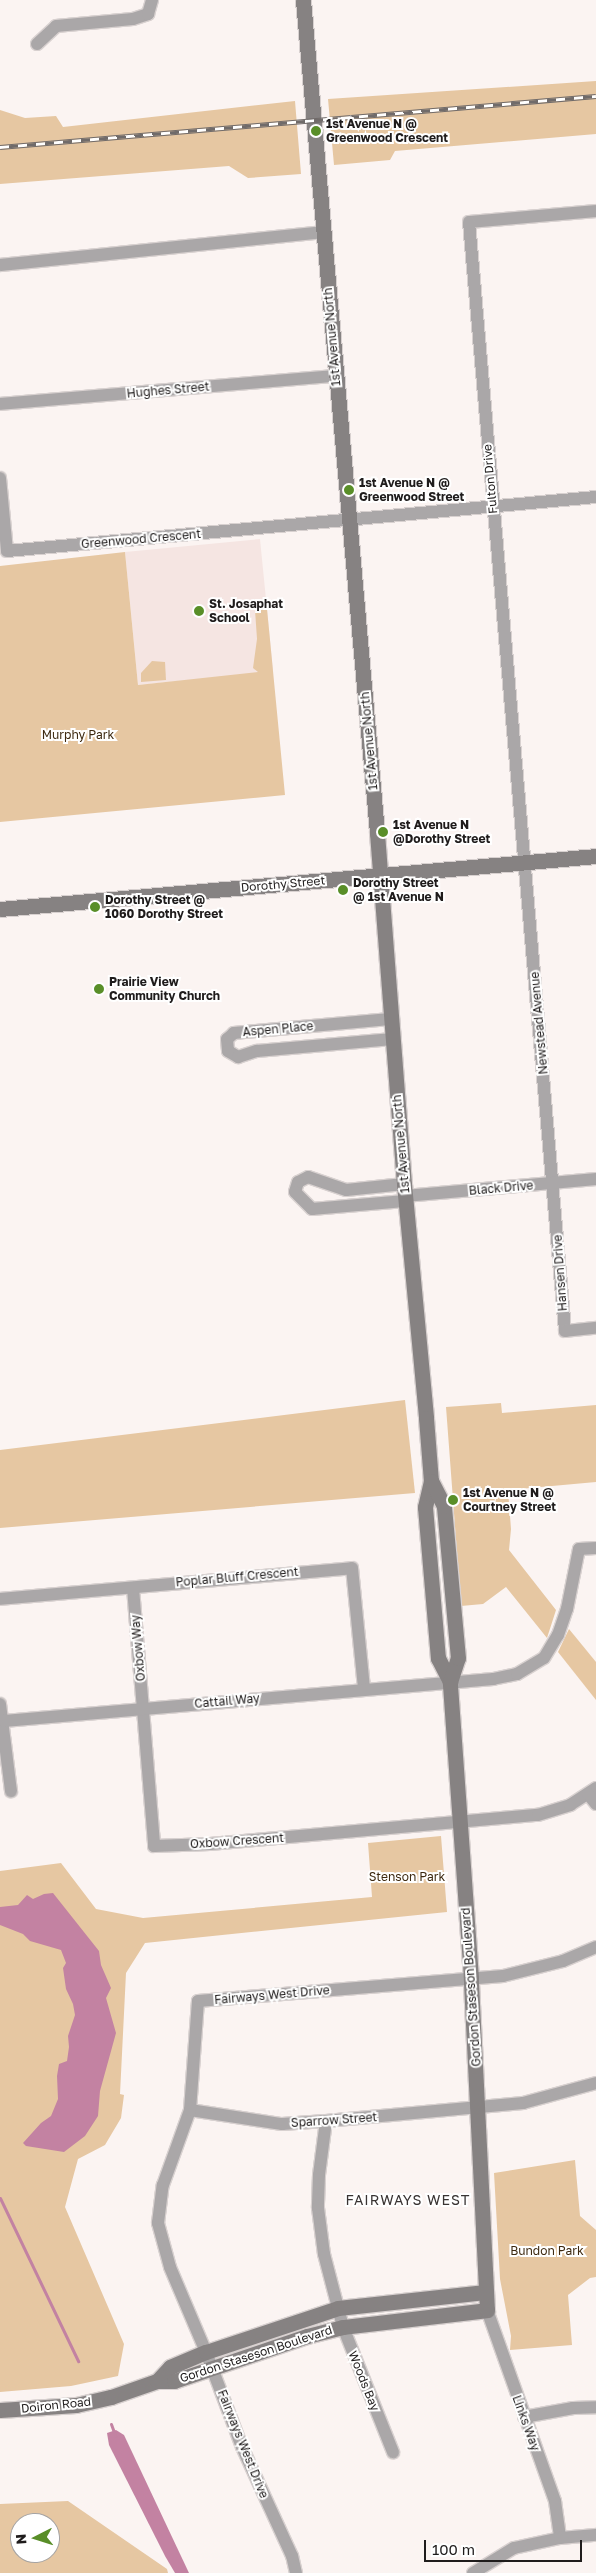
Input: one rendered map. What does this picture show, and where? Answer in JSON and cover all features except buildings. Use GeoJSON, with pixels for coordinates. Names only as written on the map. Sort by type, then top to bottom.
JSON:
{"type":"FeatureCollection","features":[{"type":"Feature","properties":{"kind":"street"},"geometry":{"type":"LineString","coordinates":[[37,44],[56,26],[133,19],[148,14],[152,0]]}},
{"type":"Feature","properties":{"kind":"street","name":"1st Avenue North"},"geometry":{"type":"LineString","coordinates":[[303,0],[431,1481]]}},
{"type":"Feature","properties":{"kind":"street","name":"Fulton Drive"},"geometry":{"type":"LineString","coordinates":[[524,863],[469,222],[596,211]]}},
{"type":"Feature","properties":{"kind":"street"},"geometry":{"type":"LineString","coordinates":[[0,265],[324,232]]}},
{"type":"Feature","properties":{"kind":"street","name":"Hughes Street"},"geometry":{"type":"LineString","coordinates":[[0,404],[335,376]]}},
{"type":"Feature","properties":{"kind":"street","name":"Greenwood Crescent"},"geometry":{"type":"LineString","coordinates":[[0,478],[8,551],[348,519]]}},
{"type":"Feature","properties":{"kind":"street"},"geometry":{"type":"LineString","coordinates":[[348,519],[596,497]]}},
{"type":"Feature","properties":{"kind":"street","name":"Dorothy Street"},"geometry":{"type":"LineString","coordinates":[[0,909],[596,856]]}},
{"type":"Feature","properties":{"kind":"street","name":"Newstead Avenue"},"geometry":{"type":"LineString","coordinates":[[524,863],[554,1184]]}},
{"type":"Feature","properties":{"kind":"street","name":"Aspen Place"},"geometry":{"type":"LineString","coordinates":[[390,1019],[234,1033],[227,1039],[228,1051],[238,1057],[257,1051],[392,1039]]}},
{"type":"Feature","properties":{"kind":"street"},"geometry":{"type":"LineString","coordinates":[[308,1177],[346,1190],[405,1194],[312,1209],[295,1192],[298,1182],[308,1177]]}},
{"type":"Feature","properties":{"kind":"street","name":"Black Drive"},"geometry":{"type":"LineString","coordinates":[[405,1194],[554,1184],[596,1179]]}},
{"type":"Feature","properties":{"kind":"street","name":"Hansen Drive"},"geometry":{"type":"LineString","coordinates":[[554,1184],[565,1331],[596,1328]]}},
{"type":"Feature","properties":{"kind":"street","name":"Gordon Staseson Boulevard"},"geometry":{"type":"LineString","coordinates":[[111,2397],[157,2381],[174,2381],[212,2367],[342,2327],[488,2310],[485,2292],[479,2108],[471,1978],[458,1823],[450,1682],[438,1658],[425,1507],[431,1481]]}},
{"type":"Feature","properties":{"kind":"street","name":"Cattail Way"},"geometry":{"type":"LineString","coordinates":[[4,1721],[493,1679],[517,1674],[544,1658],[558,1635],[567,1609],[579,1549],[596,1548]]}},
{"type":"Feature","properties":{"kind":"street","name":"Poplar Bluff Crescent"},"geometry":{"type":"LineString","coordinates":[[0,1599],[133,1588],[201,1579],[352,1568],[364,1690]]}},
{"type":"Feature","properties":{"kind":"street","name":"Oxbow Way"},"geometry":{"type":"LineString","coordinates":[[133,1588],[144,1709]]}},
{"type":"Feature","properties":{"kind":"street"},"geometry":{"type":"LineString","coordinates":[[0,1704],[4,1721],[11,1791]]}},
{"type":"Feature","properties":{"kind":"street","name":"Oxbow Crescent"},"geometry":{"type":"LineString","coordinates":[[144,1709],[154,1846],[210,1844],[458,1823]]}},
{"type":"Feature","properties":{"kind":"street"},"geometry":{"type":"LineString","coordinates":[[458,1823],[538,1815],[593,1795]]}},
{"type":"Feature","properties":{"kind":"street"},"geometry":{"type":"LineString","coordinates":[[471,1978],[503,1976],[533,1970],[563,1961],[596,1947]]}},
{"type":"Feature","properties":{"kind":"street","name":"Fairways West Drive"},"geometry":{"type":"LineString","coordinates":[[296,2573],[292,2556],[242,2447],[212,2367],[170,2266],[158,2223],[163,2185],[190,2110],[198,2001],[471,1978]]}},
{"type":"Feature","properties":{"kind":"street","name":"Sparrow Street"},"geometry":{"type":"LineString","coordinates":[[190,2110],[282,2124],[326,2122],[523,2103],[596,2084]]}},
{"type":"Feature","properties":{"kind":"street","name":"Woods Bay"},"geometry":{"type":"LineString","coordinates":[[326,2122],[319,2175],[318,2208],[324,2254],[342,2327],[393,2452]]}},
{"type":"Feature","properties":{"kind":"street","name":"Gordon Staseson Boulevard"},"geometry":{"type":"LineString","coordinates":[[157,2381],[170,2367],[206,2352],[338,2308],[485,2292]]}},
{"type":"Feature","properties":{"kind":"street","name":"Links Way"},"geometry":{"type":"LineString","coordinates":[[488,2310],[555,2501],[560,2538]]}},
{"type":"Feature","properties":{"kind":"street","name":"Doiron Road"},"geometry":{"type":"LineString","coordinates":[[0,2410],[76,2405],[111,2397]]}},
{"type":"Feature","properties":{"kind":"street"},"geometry":{"type":"LineString","coordinates":[[524,2417],[573,2408],[596,2407]]}},
{"type":"Feature","properties":{"kind":"street"},"geometry":{"type":"LineString","coordinates":[[473,2573],[514,2548],[560,2538],[596,2535]]}},
{"type":"Feature","properties":{"kind":"shaded area","name":"St. Josaphat School"},"geometry":{"type":"Polygon","coordinates":[[[260,539],[273,670],[261,673],[138,685],[125,552],[260,539]]]}},
{"type":"Feature","properties":{"kind":"shaded area"},"geometry":{"type":"Polygon","coordinates":[[[53,1893],[99,1951],[101,1965],[111,1988],[106,1998],[116,2033],[100,2091],[98,2116],[85,2136],[64,2152],[26,2146],[23,2143],[41,2123],[51,2116],[58,2099],[57,2076],[59,2064],[67,2061],[68,2036],[75,2015],[73,2004],[66,1989],[63,1968],[66,1963],[61,1950],[30,1941],[23,1934],[0,1925],[0,1907],[18,1905],[27,1895],[33,1899],[44,1894],[53,1893]]]}},
{"type":"Feature","properties":{"kind":"shaded area"},"geometry":{"type":"Polygon","coordinates":[[[116,2430],[124,2435],[189,2573],[175,2573],[165,2556],[109,2445],[107,2433],[116,2430]]]}},
{"type":"Feature","properties":{"kind":"green space"},"geometry":{"type":"Polygon","coordinates":[[[596,81],[596,134],[395,151],[390,160],[334,165],[328,99],[596,81]]]}},
{"type":"Feature","properties":{"kind":"green space"},"geometry":{"type":"Polygon","coordinates":[[[295,101],[301,174],[248,178],[229,166],[0,184],[0,110],[25,118],[56,116],[63,127],[295,101]]]}},
{"type":"Feature","properties":{"kind":"green space","name":"Murphy Park"},"geometry":{"type":"Polygon","coordinates":[[[125,552],[138,685],[258,672],[253,668],[257,639],[255,610],[267,609],[285,795],[0,822],[0,566],[125,552]]]}},
{"type":"Feature","properties":{"kind":"green space"},"geometry":{"type":"Polygon","coordinates":[[[152,661],[165,662],[166,680],[141,682],[141,673],[152,661]]]}},
{"type":"Feature","properties":{"kind":"green space"},"geometry":{"type":"Polygon","coordinates":[[[405,1400],[415,1493],[0,1528],[0,1450],[405,1400]]]}},
{"type":"Feature","properties":{"kind":"green space"},"geometry":{"type":"Polygon","coordinates":[[[501,1403],[502,1413],[596,1405],[596,1482],[508,1490],[511,1529],[509,1550],[556,1610],[547,1638],[506,1587],[483,1604],[461,1606],[446,1407],[501,1403]]]}},
{"type":"Feature","properties":{"kind":"green space"},"geometry":{"type":"Polygon","coordinates":[[[569,1629],[596,1662],[596,1700],[558,1652],[569,1629]]]}},
{"type":"Feature","properties":{"kind":"green space","name":"Stenson Park"},"geometry":{"type":"Polygon","coordinates":[[[441,1836],[447,1912],[145,1943],[126,1973],[120,2094],[124,2095],[121,2118],[105,2145],[78,2159],[65,2207],[124,2344],[118,2376],[71,2386],[0,2392],[0,1871],[61,1863],[96,1909],[143,1918],[372,1897],[368,1843],[441,1836]]]}},
{"type":"Feature","properties":{"kind":"green space","name":"Bundon Park"},"geometry":{"type":"Polygon","coordinates":[[[575,2160],[580,2216],[596,2230],[596,2277],[590,2278],[568,2295],[572,2345],[510,2350],[511,2336],[500,2279],[494,2173],[575,2160]]]}},
{"type":"Feature","properties":{"kind":"green space"},"geometry":{"type":"Polygon","coordinates":[[[68,2501],[167,2569],[168,2573],[0,2573],[0,2504],[68,2501]]]}},
{"type":"Feature","properties":{"kind":"waterway"},"geometry":{"type":"LineString","coordinates":[[0,2198],[78,2361]]}},
{"type":"Feature","properties":{"kind":"waterway"},"geometry":{"type":"LineString","coordinates":[[111,2424],[115,2435]]}},
{"type":"Feature","properties":{"kind":"railway"},"geometry":{"type":"LineString","coordinates":[[0,147],[596,96]]}},
{"type":"Feature","properties":{"kind":"place","name":"1st Avenue N @ Greenwood Crescent"},"geometry":{"type":"Point","coordinates":[316,131]}},
{"type":"Feature","properties":{"kind":"place","name":"1st Avenue N @ Greenwood Street"},"geometry":{"type":"Point","coordinates":[349,490]}},
{"type":"Feature","properties":{"kind":"place","name":"St. Josaphat School"},"geometry":{"type":"Point","coordinates":[199,611]}},
{"type":"Feature","properties":{"kind":"place","name":"1st Avenue N @Dorothy Street"},"geometry":{"type":"Point","coordinates":[383,832]}},
{"type":"Feature","properties":{"kind":"place","name":"Dorothy Street @ 1st Avenue N"},"geometry":{"type":"Point","coordinates":[343,890]}},
{"type":"Feature","properties":{"kind":"place","name":"Dorothy Street @ 1060 Dorothy Street"},"geometry":{"type":"Point","coordinates":[95,907]}},
{"type":"Feature","properties":{"kind":"place","name":"Prairie View Community Church"},"geometry":{"type":"Point","coordinates":[99,989]}},
{"type":"Feature","properties":{"kind":"place","name":"1st Avenue N @ Courtney Street"},"geometry":{"type":"Point","coordinates":[453,1500]}},
{"type":"Feature","properties":{"kind":"district","name":"FAIRWAYS WEST"},"geometry":{"type":"Point","coordinates":[408,2200]}}]}
